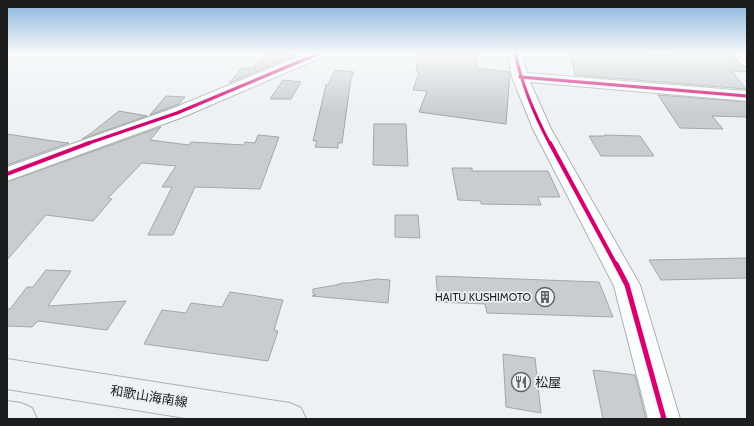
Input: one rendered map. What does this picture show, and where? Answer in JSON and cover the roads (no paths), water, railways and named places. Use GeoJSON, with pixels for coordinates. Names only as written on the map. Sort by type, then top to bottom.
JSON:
{"type":"FeatureCollection","features":[{"type":"Feature","properties":{"kind":"main road","name":"和歌山海南線"},"geometry":{"type":"LineString","coordinates":[[7,374],[290,419]]}},
{"type":"Feature","properties":{"kind":"main road"},"geometry":{"type":"LineString","coordinates":[[7,416],[21,419]]}},
{"type":"Feature","properties":{"kind":"street"},"geometry":{"type":"LineString","coordinates":[[7,174],[59,154],[177,113],[273,73]]}},
{"type":"Feature","properties":{"kind":"street"},"geometry":{"type":"LineString","coordinates":[[519,73],[542,129],[628,285],[664,419]]}},
{"type":"Feature","properties":{"kind":"street"},"geometry":{"type":"LineString","coordinates":[[520,78],[747,96]]}},
{"type":"Feature","properties":{"kind":"place","name":"HAITU KUSHIMOTO"},"geometry":{"type":"Point","coordinates":[545,297]}},
{"type":"Feature","properties":{"kind":"place","name":"松屋"},"geometry":{"type":"Point","coordinates":[521,382]}}]}
